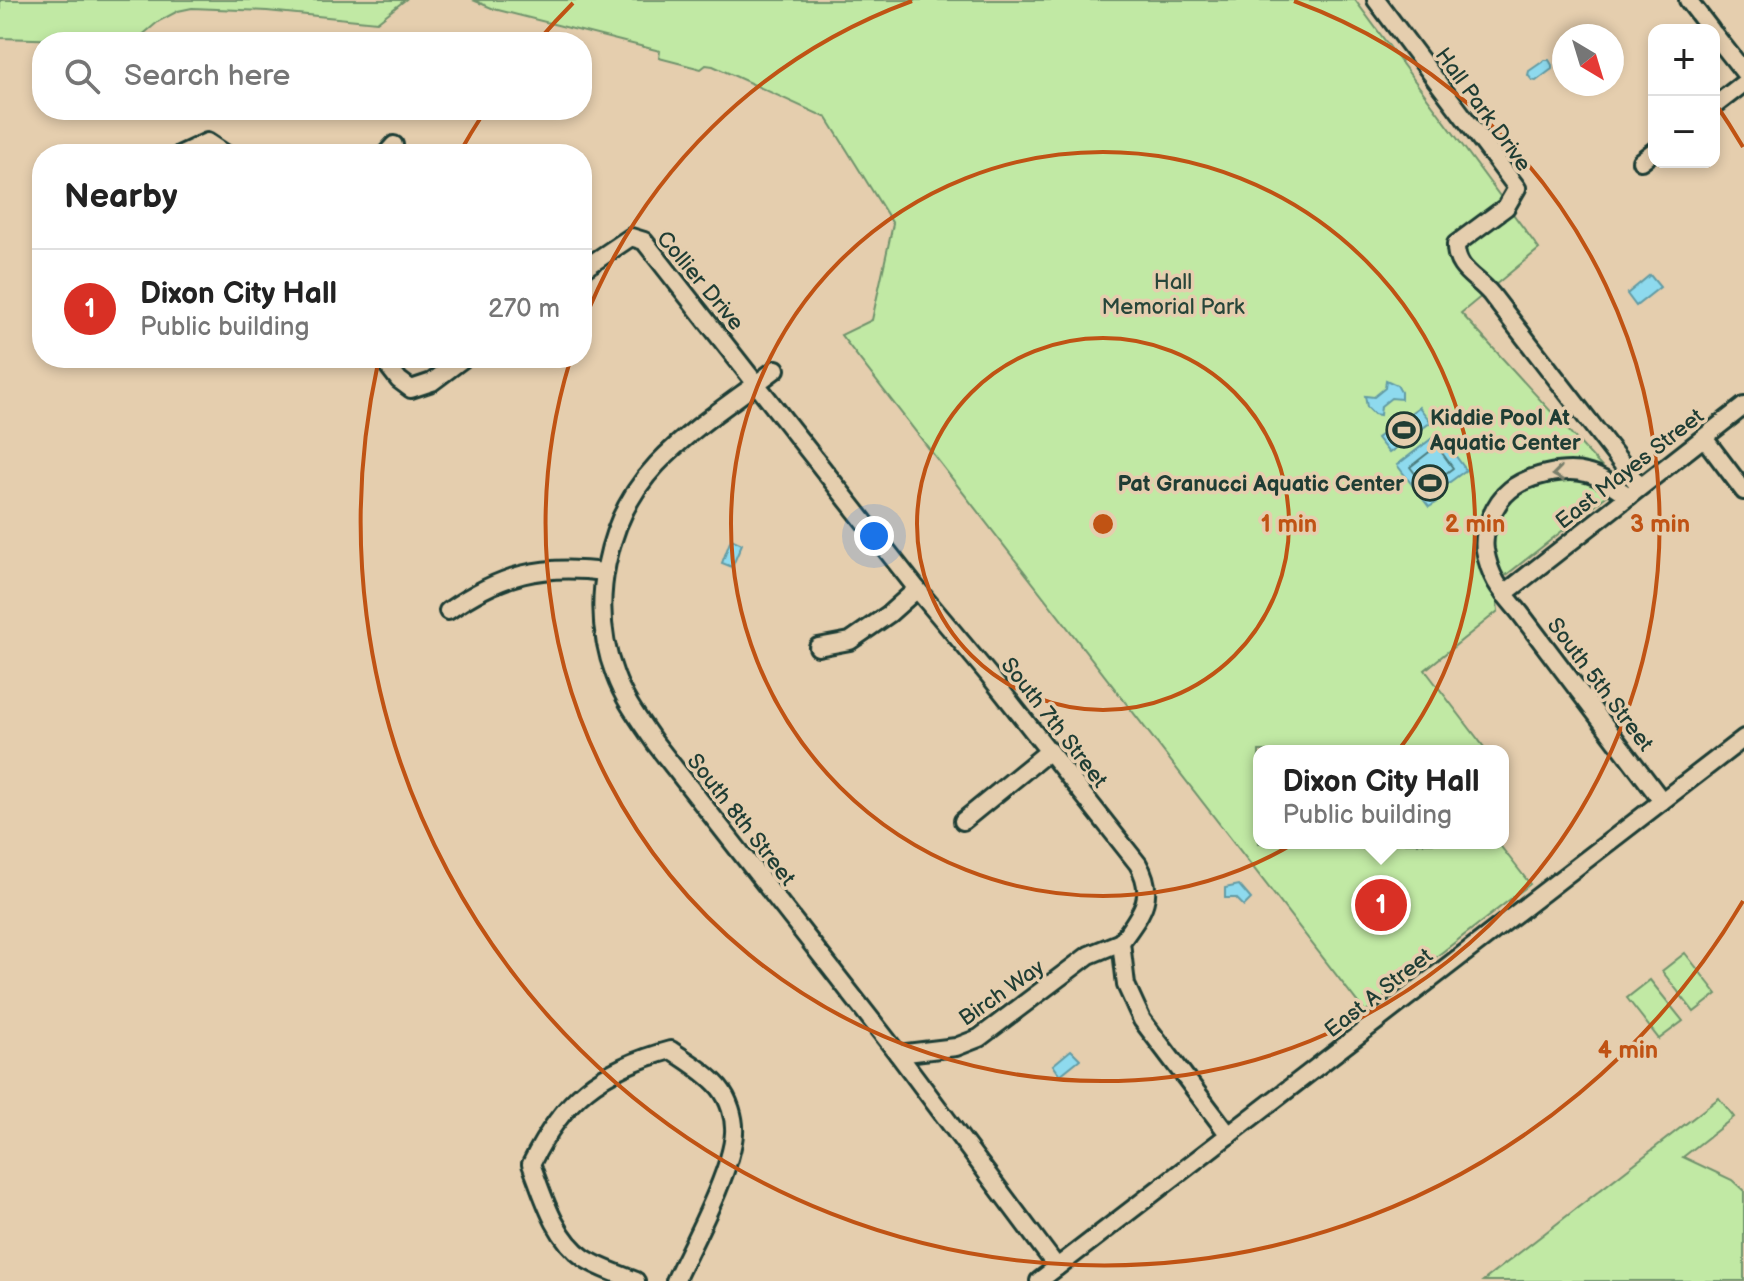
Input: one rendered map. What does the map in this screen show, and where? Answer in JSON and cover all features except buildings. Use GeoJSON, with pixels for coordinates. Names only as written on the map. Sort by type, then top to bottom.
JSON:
{"type":"FeatureCollection","features":[{"type":"Feature","properties":{"kind":"street","name":"Hall Park Drive"},"geometry":{"type":"LineString","coordinates":[[1376,0],[1517,188],[1506,207],[1456,244],[1455,255],[1463,271],[1481,282],[1491,294],[1635,492]]}},
{"type":"Feature","properties":{"kind":"street"},"geometry":{"type":"LineString","coordinates":[[1688,0],[1706,24]]}},
{"type":"Feature","properties":{"kind":"street"},"geometry":{"type":"LineString","coordinates":[[1720,42],[1744,72]]}},
{"type":"Feature","properties":{"kind":"street"},"geometry":{"type":"LineString","coordinates":[[1720,101],[1744,83]]}},
{"type":"Feature","properties":{"kind":"street","name":"Collier Drive"},"geometry":{"type":"LineString","coordinates":[[592,263],[631,237],[644,241],[741,363]]}},
{"type":"Feature","properties":{"kind":"street","name":"South 7th Street"},"geometry":{"type":"LineString","coordinates":[[741,363],[1145,876],[1146,900],[1121,942]]}},
{"type":"Feature","properties":{"kind":"street"},"geometry":{"type":"LineString","coordinates":[[390,368],[411,389],[432,382],[451,368]]}},
{"type":"Feature","properties":{"kind":"street","name":"South 8th Street"},"geometry":{"type":"LineString","coordinates":[[776,369],[674,448],[655,466],[627,507],[617,527],[605,572],[604,623],[609,657],[623,694],[637,718],[898,1054],[1057,1267]]}},
{"type":"Feature","properties":{"kind":"street","name":"East Mayes Street"},"geometry":{"type":"LineString","coordinates":[[1504,594],[1744,406]]}},
{"type":"Feature","properties":{"kind":"street"},"geometry":{"type":"LineString","coordinates":[[1704,438],[1744,491]]}},
{"type":"Feature","properties":{"kind":"street"},"geometry":{"type":"LineString","coordinates":[[1504,594],[1495,584],[1484,548],[1493,514],[1512,488],[1554,473],[1574,472],[1586,473],[1635,492]]}},
{"type":"Feature","properties":{"kind":"street"},"geometry":{"type":"LineString","coordinates":[[448,611],[491,585],[517,575],[570,568],[605,572]]}},
{"type":"Feature","properties":{"kind":"street"},"geometry":{"type":"LineString","coordinates":[[818,647],[850,641],[889,614],[917,589]]}},
{"type":"Feature","properties":{"kind":"street","name":"South 5th Street"},"geometry":{"type":"LineString","coordinates":[[1504,594],[1662,801]]}},
{"type":"Feature","properties":{"kind":"street","name":"East A Street"},"geometry":{"type":"LineString","coordinates":[[1039,1281],[1744,738]]}},
{"type":"Feature","properties":{"kind":"street"},"geometry":{"type":"LineString","coordinates":[[963,821],[1049,751]]}},
{"type":"Feature","properties":{"kind":"street"},"geometry":{"type":"LineString","coordinates":[[1121,942],[1126,985],[1142,1020],[1229,1135]]}},
{"type":"Feature","properties":{"kind":"street","name":"Birch Way"},"geometry":{"type":"LineString","coordinates":[[898,1054],[956,1047],[979,1038],[1089,955],[1121,942]]}},
{"type":"Feature","properties":{"kind":"street"},"geometry":{"type":"LineString","coordinates":[[636,1281],[583,1257],[566,1240],[554,1220],[531,1164],[551,1126],[577,1096],[623,1066],[671,1050],[696,1066],[719,1088],[731,1109],[735,1132],[729,1160],[675,1281]]}},
{"type":"Feature","properties":{"kind":"green space"},"geometry":{"type":"Polygon","coordinates":[[[0,0],[405,0],[377,22],[267,11],[192,8],[178,11],[146,32],[32,32],[32,39],[0,38],[0,0]]]}},
{"type":"Feature","properties":{"kind":"green space","name":"Hall Memorial Park"},"geometry":{"type":"Polygon","coordinates":[[[473,0],[1355,0],[1539,249],[1461,313],[1619,486],[1495,584],[1498,611],[1425,670],[1482,745],[1253,745],[1253,849],[1503,849],[1530,884],[1365,1012],[841,335],[872,320],[893,224],[827,118],[713,66],[706,65],[701,69],[659,58],[660,51],[494,9],[473,0]]]}},
{"type":"Feature","properties":{"kind":"green space"},"geometry":{"type":"Polygon","coordinates":[[[1685,953],[1717,994],[1694,1012],[1662,971],[1685,953]]]}},
{"type":"Feature","properties":{"kind":"green space"},"geometry":{"type":"Polygon","coordinates":[[[1650,980],[1683,1021],[1659,1039],[1627,998],[1650,980]]]}},
{"type":"Feature","properties":{"kind":"green space"},"geometry":{"type":"Polygon","coordinates":[[[1719,1098],[1734,1117],[1683,1157],[1732,1180],[1744,1191],[1744,1281],[1483,1281],[1719,1098]]]}},
{"type":"Feature","properties":{"kind":"water"},"geometry":{"type":"Polygon","coordinates":[[[1545,60],[1552,65],[1552,69],[1536,81],[1528,75],[1545,60]]]}},
{"type":"Feature","properties":{"kind":"water"},"geometry":{"type":"Polygon","coordinates":[[[1650,275],[1660,287],[1636,306],[1627,294],[1650,275]]]}},
{"type":"Feature","properties":{"kind":"water"},"geometry":{"type":"Polygon","coordinates":[[[1386,380],[1397,385],[1401,399],[1391,398],[1381,406],[1380,415],[1374,414],[1367,407],[1365,396],[1374,397],[1385,388],[1386,380]]]}},
{"type":"Feature","properties":{"kind":"water","name":"Kiddie Pool At Aquatic Center"},"geometry":{"type":"Polygon","coordinates":[[[1419,407],[1431,422],[1389,453],[1377,438],[1419,407]]]}},
{"type":"Feature","properties":{"kind":"water","name":"Pat Granucci Aquatic Center"},"geometry":{"type":"Polygon","coordinates":[[[1439,433],[1466,470],[1431,496],[1436,503],[1429,507],[1397,465],[1439,433]]]}},
{"type":"Feature","properties":{"kind":"water"},"geometry":{"type":"Polygon","coordinates":[[[731,539],[742,544],[732,567],[722,563],[731,539]]]}},
{"type":"Feature","properties":{"kind":"water"},"geometry":{"type":"Polygon","coordinates":[[[1239,885],[1251,899],[1244,906],[1236,898],[1225,898],[1225,888],[1239,885]]]}},
{"type":"Feature","properties":{"kind":"water"},"geometry":{"type":"Polygon","coordinates":[[[1071,1050],[1080,1059],[1060,1075],[1053,1065],[1071,1050]]]}},
{"type":"Feature","properties":{"kind":"place","name":"Kiddie Pool At Aquatic Center"},"geometry":{"type":"Point","coordinates":[1404,430]}},
{"type":"Feature","properties":{"kind":"place","name":"Pat Granucci Aquatic Center"},"geometry":{"type":"Point","coordinates":[1430,483]}},
{"type":"Feature","properties":{"kind":"place","name":"Dixon City Hall"},"geometry":{"type":"Point","coordinates":[1381,905]}}]}
